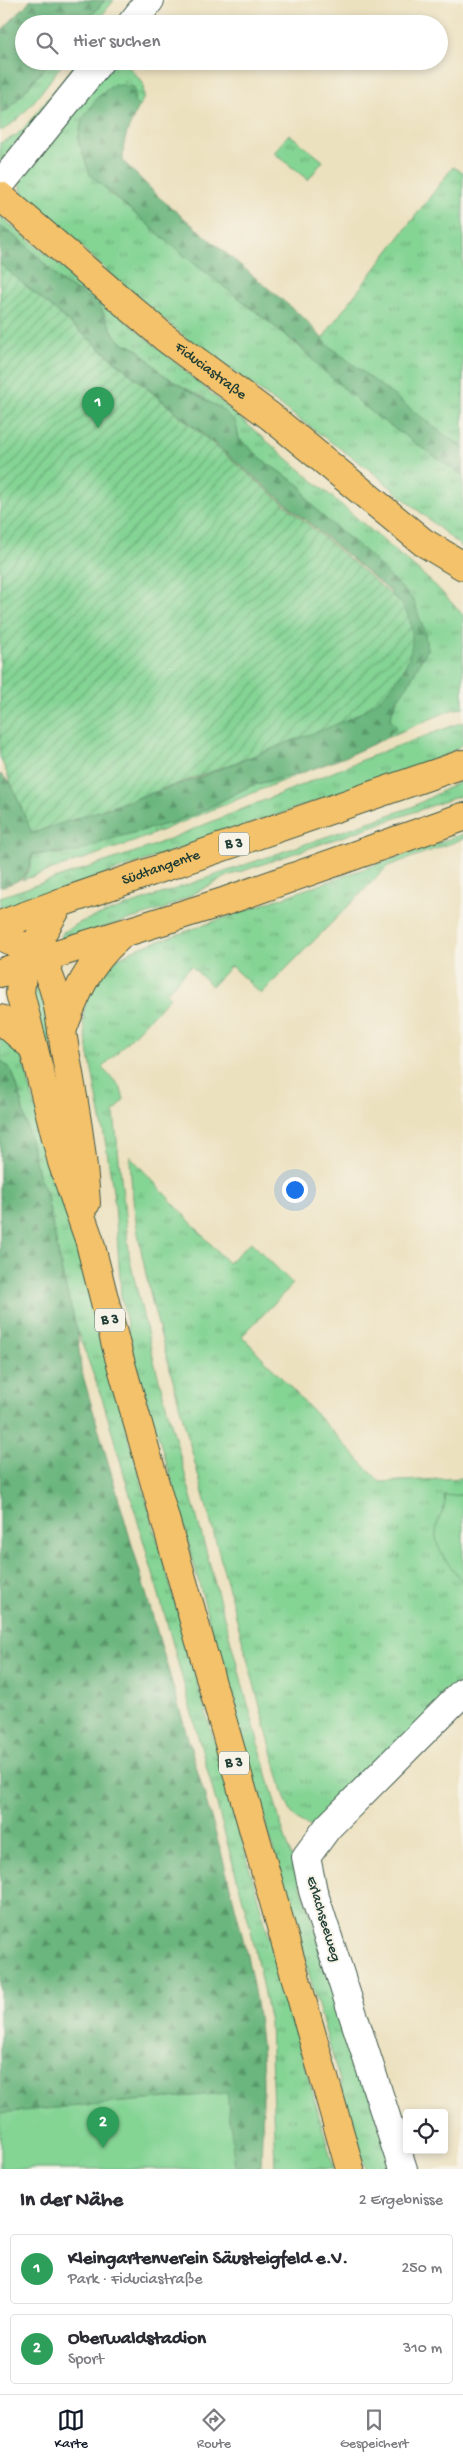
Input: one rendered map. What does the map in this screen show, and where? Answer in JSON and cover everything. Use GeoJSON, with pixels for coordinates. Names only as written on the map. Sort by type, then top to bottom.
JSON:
{"type":"FeatureCollection","features":[{"type":"Feature","properties":{"kind":"main road","name":"Fiduciastraße"},"geometry":{"type":"LineString","coordinates":[[0,196],[164,337],[270,416],[423,542],[463,566]]}},
{"type":"Feature","properties":{"kind":"main road","name":"Fiduciastraße"},"geometry":{"type":"LineString","coordinates":[[423,542],[463,588]]}},
{"type":"Feature","properties":{"kind":"main road","name":"Südtangente"},"geometry":{"type":"LineString","coordinates":[[0,925],[463,764]]}},
{"type":"Feature","properties":{"kind":"main road"},"geometry":{"type":"LineString","coordinates":[[0,936],[10,938],[23,962],[121,935],[226,901],[463,817]]}},
{"type":"Feature","properties":{"kind":"main road","name":"B 3"},"geometry":{"type":"LineString","coordinates":[[60,903],[23,962],[20,994],[32,1047],[62,1162],[89,1239],[119,1356],[350,2169]]}},
{"type":"Feature","properties":{"kind":"main road"},"geometry":{"type":"LineString","coordinates":[[62,1031],[73,999],[86,974],[103,950],[121,935]]}},
{"type":"Feature","properties":{"kind":"main road","name":"B 3"},"geometry":{"type":"LineString","coordinates":[[23,962],[50,977],[62,1031],[83,1151],[89,1239]]}},
{"type":"Feature","properties":{"kind":"main road"},"geometry":{"type":"LineString","coordinates":[[0,1018],[32,1047]]}},
{"type":"Feature","properties":{"kind":"street"},"geometry":{"type":"LineString","coordinates":[[138,15],[150,0]]}},
{"type":"Feature","properties":{"kind":"street"},"geometry":{"type":"LineString","coordinates":[[0,185],[93,70]]}},
{"type":"Feature","properties":{"kind":"street","name":"Erlachseeweg"},"geometry":{"type":"LineString","coordinates":[[403,2169],[312,1891],[306,1857],[328,1827],[463,1692]]}},
{"type":"Feature","properties":{"kind":"green space"},"geometry":{"type":"Polygon","coordinates":[[[31,0],[105,0],[92,15],[16,15],[31,0]]]}},
{"type":"Feature","properties":{"kind":"green space"},"geometry":{"type":"Polygon","coordinates":[[[105,0],[114,0],[102,15],[92,15],[105,0]]]}},
{"type":"Feature","properties":{"kind":"green space"},"geometry":{"type":"Polygon","coordinates":[[[15,17],[15,70],[43,70],[8,110],[0,112],[0,32],[15,17]]]}},
{"type":"Feature","properties":{"kind":"green space"},"geometry":{"type":"Polygon","coordinates":[[[43,70],[58,70],[27,110],[9,126],[0,131],[0,112],[8,110],[43,70]]]}},
{"type":"Feature","properties":{"kind":"green space"},"geometry":{"type":"Polygon","coordinates":[[[71,70],[79,70],[0,163],[0,143],[15,136],[24,128],[71,70]]]}},
{"type":"Feature","properties":{"kind":"green space"},"geometry":{"type":"Polygon","coordinates":[[[106,70],[131,70],[143,83],[144,97],[139,107],[134,102],[135,92],[114,84],[96,99],[108,192],[311,356],[334,322],[453,167],[463,172],[463,548],[370,470],[185,337],[110,274],[71,237],[26,202],[22,196],[20,180],[106,70]]]}},
{"type":"Feature","properties":{"kind":"green space"},"geometry":{"type":"Polygon","coordinates":[[[114,84],[134,87],[134,102],[139,107],[127,133],[123,161],[161,199],[305,319],[328,345],[446,436],[463,446],[463,476],[375,415],[319,367],[301,347],[181,253],[90,175],[78,139],[82,120],[96,99],[114,84]]]}},
{"type":"Feature","properties":{"kind":"green space"},"geometry":{"type":"Polygon","coordinates":[[[289,134],[323,161],[308,180],[274,153],[289,134]]]}},
{"type":"Feature","properties":{"kind":"green space"},"geometry":{"type":"Polygon","coordinates":[[[0,216],[123,318],[435,585],[463,615],[463,708],[451,710],[386,738],[397,726],[390,719],[392,711],[427,649],[414,601],[368,554],[322,516],[308,500],[300,486],[268,464],[239,439],[235,423],[204,398],[161,373],[139,350],[121,342],[114,334],[99,304],[62,282],[24,243],[0,226],[0,216]]]}},
{"type":"Feature","properties":{"kind":"green space"},"geometry":{"type":"Polygon","coordinates":[[[0,226],[24,243],[62,282],[99,304],[114,334],[121,342],[139,350],[161,373],[223,410],[236,423],[239,439],[268,464],[301,486],[308,500],[322,516],[368,554],[414,601],[425,634],[427,649],[407,687],[396,700],[390,719],[397,726],[386,738],[345,757],[304,772],[250,786],[198,813],[171,823],[114,838],[76,852],[33,854],[23,877],[0,887],[0,774],[10,782],[32,833],[195,779],[356,716],[385,694],[391,592],[0,264],[0,226]]]}},
{"type":"Feature","properties":{"kind":"green space"},"geometry":{"type":"Polygon","coordinates":[[[0,264],[401,603],[408,615],[411,627],[412,639],[407,663],[393,685],[374,704],[351,718],[325,729],[192,779],[32,833],[0,757],[0,264]]]}},
{"type":"Feature","properties":{"kind":"green space"},"geometry":{"type":"Polygon","coordinates":[[[463,722],[463,744],[448,754],[426,763],[0,911],[0,897],[150,847],[387,750],[463,722]]]}},
{"type":"Feature","properties":{"kind":"green space"},"geometry":{"type":"Polygon","coordinates":[[[304,772],[136,841],[22,880],[29,870],[33,854],[60,854],[143,829],[171,823],[198,813],[250,786],[304,772]]]}},
{"type":"Feature","properties":{"kind":"green space"},"geometry":{"type":"Polygon","coordinates":[[[463,780],[463,795],[228,876],[164,909],[63,940],[61,937],[63,932],[83,921],[412,807],[463,780]]]}},
{"type":"Feature","properties":{"kind":"green space"},"geometry":{"type":"Polygon","coordinates":[[[463,834],[463,839],[388,866],[261,994],[231,966],[212,986],[191,966],[166,993],[170,997],[102,1068],[120,1086],[124,1099],[114,1113],[130,1261],[154,1361],[281,1825],[394,2169],[365,2169],[228,1692],[170,1474],[135,1362],[121,1295],[115,1205],[107,1151],[83,1022],[84,1009],[93,982],[115,960],[133,950],[463,834]]]}},
{"type":"Feature","properties":{"kind":"green space"},"geometry":{"type":"Polygon","coordinates":[[[34,984],[39,992],[46,1016],[55,1082],[33,1004],[34,984]]]}},
{"type":"Feature","properties":{"kind":"green space"},"geometry":{"type":"Polygon","coordinates":[[[0,1029],[20,1049],[38,1116],[42,1153],[67,1209],[129,1438],[334,2169],[275,2169],[270,2023],[250,1926],[166,1619],[103,1401],[77,1330],[63,1277],[46,1192],[39,1178],[18,1089],[12,1071],[0,1059],[0,1029]]]}},
{"type":"Feature","properties":{"kind":"green space"},"geometry":{"type":"Polygon","coordinates":[[[0,1059],[12,1071],[18,1089],[39,1178],[46,1192],[63,1277],[77,1330],[81,1369],[223,1859],[246,1950],[259,2020],[262,2058],[261,2169],[221,2169],[215,2094],[0,2113],[0,1059]]]}},
{"type":"Feature","properties":{"kind":"green space"},"geometry":{"type":"Polygon","coordinates":[[[130,1156],[228,1263],[251,1242],[293,1284],[242,1336],[380,1482],[463,1478],[463,1495],[444,1496],[447,1506],[437,1526],[436,1536],[444,1556],[463,1582],[463,1679],[318,1826],[308,1826],[294,1816],[285,1798],[277,1770],[153,1306],[135,1213],[130,1156]]]}},
{"type":"Feature","properties":{"kind":"green space"},"geometry":{"type":"Polygon","coordinates":[[[463,1495],[463,1582],[439,1549],[436,1534],[438,1522],[444,1508],[444,1496],[463,1495]]]}},
{"type":"Feature","properties":{"kind":"green space"},"geometry":{"type":"Polygon","coordinates":[[[227,2093],[235,2169],[0,2169],[0,2113],[227,2093]]]}},
{"type":"Feature","properties":{"kind":"place","name":"Kleingartenverein Säusteigfeld e.V."},"geometry":{"type":"Point","coordinates":[98,428]}},
{"type":"Feature","properties":{"kind":"place","name":"Oberwaldstadion"},"geometry":{"type":"Point","coordinates":[103,2148]}}]}
